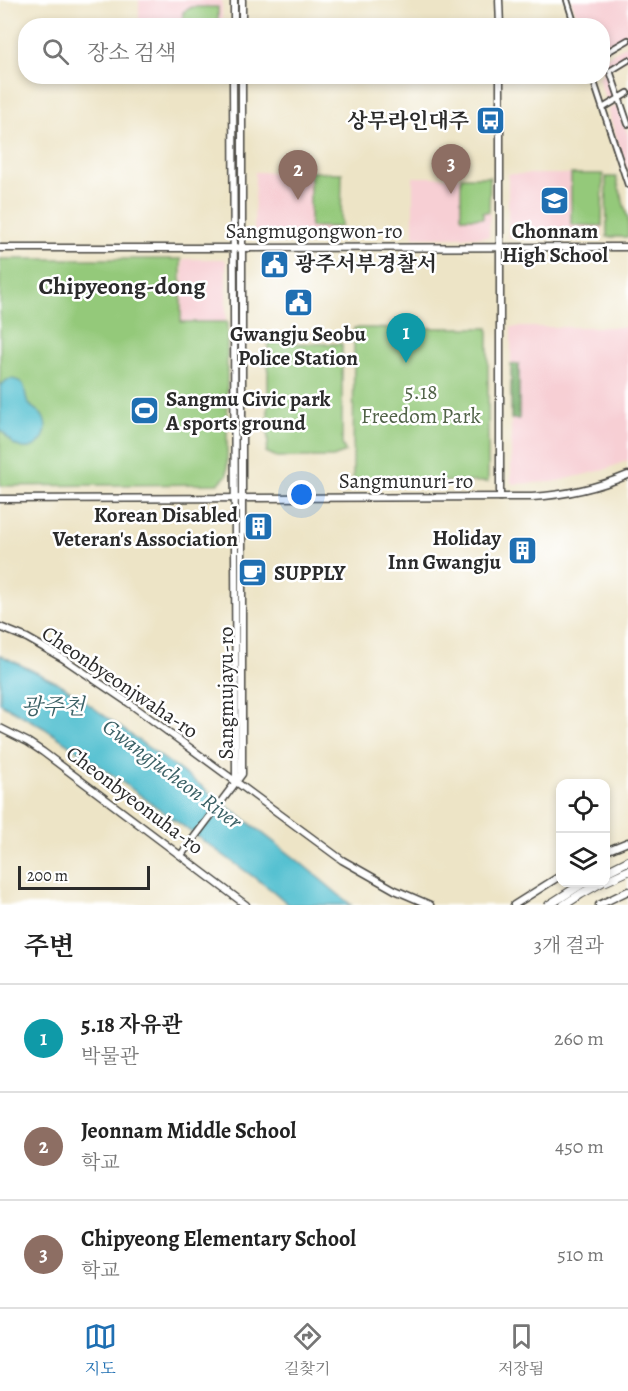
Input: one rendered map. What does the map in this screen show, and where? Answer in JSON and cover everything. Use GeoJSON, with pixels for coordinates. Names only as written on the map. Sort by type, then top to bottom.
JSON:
{"type":"FeatureCollection","features":[{"type":"Feature","properties":{"kind":"highway"},"geometry":{"type":"LineString","coordinates":[[610,870],[628,861]]}},
{"type":"Feature","properties":{"kind":"highway"},"geometry":{"type":"LineString","coordinates":[[610,879],[628,871]]}},
{"type":"Feature","properties":{"kind":"highway"},"geometry":{"type":"LineString","coordinates":[[549,905],[577,887]]}},
{"type":"Feature","properties":{"kind":"highway"},"geometry":{"type":"LineString","coordinates":[[564,905],[594,887]]}},
{"type":"Feature","properties":{"kind":"street"},"geometry":{"type":"LineString","coordinates":[[234,0],[234,18]]}},
{"type":"Feature","properties":{"kind":"street"},"geometry":{"type":"LineString","coordinates":[[242,0],[242,18]]}},
{"type":"Feature","properties":{"kind":"street"},"geometry":{"type":"LineString","coordinates":[[500,0],[500,18]]}},
{"type":"Feature","properties":{"kind":"street"},"geometry":{"type":"LineString","coordinates":[[567,0],[573,18]]}},
{"type":"Feature","properties":{"kind":"street"},"geometry":{"type":"LineString","coordinates":[[610,51],[628,40]]}},
{"type":"Feature","properties":{"kind":"street"},"geometry":{"type":"LineString","coordinates":[[628,60],[610,71],[628,123]]}},
{"type":"Feature","properties":{"kind":"street","name":"Sangmujayu-ro"},"geometry":{"type":"LineString","coordinates":[[233,84],[238,248],[242,774],[236,782]]}},
{"type":"Feature","properties":{"kind":"street","name":"Sangmujayu-ro"},"geometry":{"type":"LineString","coordinates":[[238,248],[242,84]]}},
{"type":"Feature","properties":{"kind":"street"},"geometry":{"type":"LineString","coordinates":[[500,84],[500,497]]}},
{"type":"Feature","properties":{"kind":"street"},"geometry":{"type":"LineString","coordinates":[[595,84],[628,185]]}},
{"type":"Feature","properties":{"kind":"street"},"geometry":{"type":"LineString","coordinates":[[603,108],[628,93]]}},
{"type":"Feature","properties":{"kind":"street","name":"Sangmugongwon-ro"},"geometry":{"type":"LineString","coordinates":[[0,248],[628,247]]}},
{"type":"Feature","properties":{"kind":"street","name":"Sangmunuri-ro"},"geometry":{"type":"LineString","coordinates":[[0,498],[554,496],[628,475]]}},
{"type":"Feature","properties":{"kind":"street","name":"Cheonbyeonjwaha-ro"},"geometry":{"type":"LineString","coordinates":[[0,627],[27,638],[64,659],[129,703],[342,860],[395,890],[430,905]]}},
{"type":"Feature","properties":{"kind":"street","name":"Cheonbyeonuha-ro"},"geometry":{"type":"LineString","coordinates":[[0,728],[43,752],[246,905]]}},
{"type":"Feature","properties":{"kind":"street"},"geometry":{"type":"LineString","coordinates":[[181,855],[236,782]]}},
{"type":"Feature","properties":{"kind":"street"},"geometry":{"type":"LineString","coordinates":[[610,849],[628,842]]}},
{"type":"Feature","properties":{"kind":"street"},"geometry":{"type":"LineString","coordinates":[[514,905],[556,879]]}},
{"type":"Feature","properties":{"kind":"street"},"geometry":{"type":"LineString","coordinates":[[598,905],[628,891]]}},
{"type":"Feature","properties":{"kind":"shaded area"},"geometry":{"type":"Polygon","coordinates":[[[139,0],[222,0],[222,18],[139,18],[139,0]]]}},
{"type":"Feature","properties":{"kind":"shaded area"},"geometry":{"type":"Polygon","coordinates":[[[571,0],[628,0],[628,36],[610,47],[610,18],[577,18],[571,0]]]}},
{"type":"Feature","properties":{"kind":"shaded area"},"geometry":{"type":"Polygon","coordinates":[[[628,44],[628,57],[610,68],[610,55],[628,44]]]}},
{"type":"Feature","properties":{"kind":"shaded area"},"geometry":{"type":"Polygon","coordinates":[[[610,78],[616,96],[609,100],[605,98],[600,84],[610,84],[610,78]]]}},
{"type":"Feature","properties":{"kind":"shaded area"},"geometry":{"type":"Polygon","coordinates":[[[618,106],[628,135],[628,172],[608,112],[618,106]]]}},
{"type":"Feature","properties":{"kind":"shaded area"},"geometry":{"type":"Polygon","coordinates":[[[255,172],[342,173],[341,238],[254,238],[255,172]]]}},
{"type":"Feature","properties":{"kind":"shaded area","name":"Chonnam High School"},"geometry":{"type":"Polygon","coordinates":[[[508,174],[603,174],[602,238],[508,238],[508,174]]]}},
{"type":"Feature","properties":{"kind":"shaded area"},"geometry":{"type":"Polygon","coordinates":[[[413,177],[490,177],[489,237],[413,237],[413,177]]]}},
{"type":"Feature","properties":{"kind":"shaded area"},"geometry":{"type":"Polygon","coordinates":[[[183,259],[224,259],[226,262],[226,321],[182,321],[183,259]]]}},
{"type":"Feature","properties":{"kind":"shaded area"},"geometry":{"type":"Polygon","coordinates":[[[511,327],[628,327],[628,460],[604,470],[553,482],[514,484],[511,482],[511,327]]]}},
{"type":"Feature","properties":{"kind":"green space"},"geometry":{"type":"Polygon","coordinates":[[[192,7],[218,7],[218,18],[183,18],[183,12],[192,7]]]}},
{"type":"Feature","properties":{"kind":"green space"},"geometry":{"type":"Polygon","coordinates":[[[310,172],[342,173],[341,227],[310,227],[310,172]]]}},
{"type":"Feature","properties":{"kind":"green space"},"geometry":{"type":"Polygon","coordinates":[[[571,174],[603,174],[602,226],[571,225],[571,174]]]}},
{"type":"Feature","properties":{"kind":"green space"},"geometry":{"type":"Polygon","coordinates":[[[461,177],[490,177],[489,212],[483,212],[483,218],[463,218],[461,216],[461,177]]]}},
{"type":"Feature","properties":{"kind":"green space"},"geometry":{"type":"Polygon","coordinates":[[[606,177],[616,177],[628,219],[628,237],[607,237],[606,177]]]}},
{"type":"Feature","properties":{"kind":"green space"},"geometry":{"type":"Polygon","coordinates":[[[0,259],[181,259],[181,322],[227,322],[227,475],[218,484],[0,486],[0,259]]]}},
{"type":"Feature","properties":{"kind":"green space","name":"5.18 Freedom Park"},"geometry":{"type":"Polygon","coordinates":[[[354,328],[488,328],[488,482],[353,480],[354,328]]]}},
{"type":"Feature","properties":{"kind":"green space"},"geometry":{"type":"Polygon","coordinates":[[[268,343],[342,344],[342,444],[346,452],[333,457],[277,457],[266,452],[268,444],[268,343]]]}},
{"type":"Feature","properties":{"kind":"green space"},"geometry":{"type":"Polygon","coordinates":[[[511,364],[519,364],[519,419],[511,419],[511,364]]]}},
{"type":"Feature","properties":{"kind":"water"},"geometry":{"type":"Polygon","coordinates":[[[12,379],[23,384],[28,403],[43,417],[45,423],[44,436],[30,448],[14,445],[0,430],[0,386],[12,379]]]}},
{"type":"Feature","properties":{"kind":"water","name":"광주천"},"geometry":{"type":"Polygon","coordinates":[[[0,655],[62,685],[200,785],[351,905],[289,905],[273,891],[90,759],[44,728],[0,703],[0,655]]]}},
{"type":"Feature","properties":{"kind":"place","name":"상무라인대주"},"geometry":{"type":"Point","coordinates":[490,121]}},
{"type":"Feature","properties":{"kind":"place","name":"Chipyeong Elementary School"},"geometry":{"type":"Point","coordinates":[451,194]}},
{"type":"Feature","properties":{"kind":"place","name":"Jeonnam Middle School"},"geometry":{"type":"Point","coordinates":[298,200]}},
{"type":"Feature","properties":{"kind":"place","name":"Chonnam High School"},"geometry":{"type":"Point","coordinates":[555,200]}},
{"type":"Feature","properties":{"kind":"place","name":"광주서부경찰서"},"geometry":{"type":"Point","coordinates":[274,264]}},
{"type":"Feature","properties":{"kind":"place","name":"Gwangju Seobu Police Station"},"geometry":{"type":"Point","coordinates":[298,303]}},
{"type":"Feature","properties":{"kind":"place","name":"5.18 자유관"},"geometry":{"type":"Point","coordinates":[406,363]}},
{"type":"Feature","properties":{"kind":"place","name":"Sangmu Civic park A sports ground"},"geometry":{"type":"Point","coordinates":[145,411]}},
{"type":"Feature","properties":{"kind":"place","name":"Korean Disabled Veteran's Association"},"geometry":{"type":"Point","coordinates":[259,527]}},
{"type":"Feature","properties":{"kind":"place","name":"Holiday Inn Gwangju"},"geometry":{"type":"Point","coordinates":[522,550]}},
{"type":"Feature","properties":{"kind":"place","name":"SUPPLY"},"geometry":{"type":"Point","coordinates":[253,573]}},
{"type":"Feature","properties":{"kind":"district","name":"Chipyeong-dong"},"geometry":{"type":"Point","coordinates":[122,286]}},
{"type":"Feature","properties":{"kind":"water label","name":"Gwangjucheon River"},"geometry":{"type":"Point","coordinates":[172,774]}}]}
